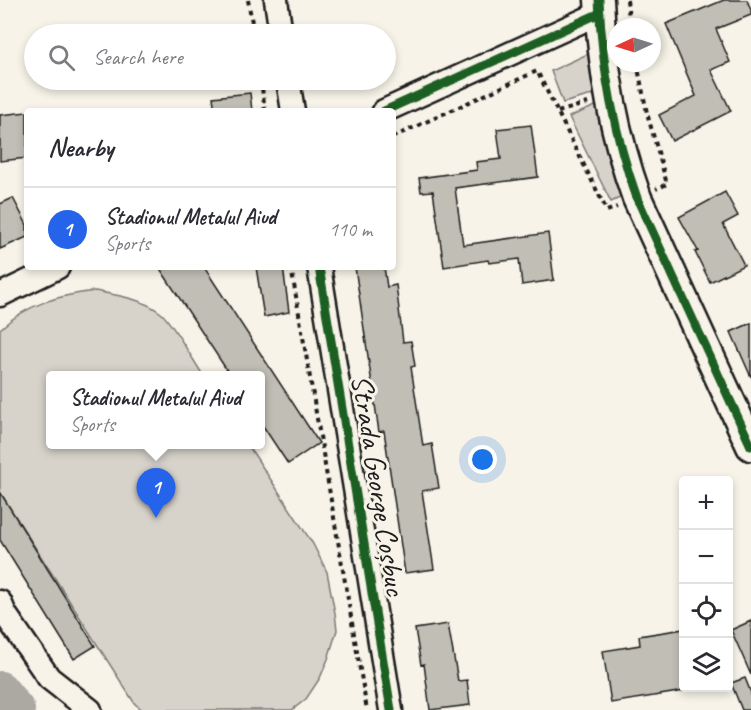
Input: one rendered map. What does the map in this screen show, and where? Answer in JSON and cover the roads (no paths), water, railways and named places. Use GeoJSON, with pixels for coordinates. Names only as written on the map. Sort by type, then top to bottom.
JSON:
{"type":"FeatureCollection","features":[{"type":"Feature","properties":{"kind":"main road"},"geometry":{"type":"LineString","coordinates":[[599,6],[609,96],[626,168],[637,198],[751,446]]}},
{"type":"Feature","properties":{"kind":"street"},"geometry":{"type":"LineString","coordinates":[[276,0],[280,24]]}},
{"type":"Feature","properties":{"kind":"street"},"geometry":{"type":"LineString","coordinates":[[390,108],[599,6]]}},
{"type":"Feature","properties":{"kind":"street"},"geometry":{"type":"LineString","coordinates":[[290,90],[293,108]]}},
{"type":"Feature","properties":{"kind":"street"},"geometry":{"type":"LineString","coordinates":[[0,295],[52,270]]}},
{"type":"Feature","properties":{"kind":"street","name":"Strada George Coșbuc"},"geometry":{"type":"LineString","coordinates":[[319,270],[392,710]]}},
{"type":"Feature","properties":{"kind":"street"},"geometry":{"type":"LineString","coordinates":[[0,602],[5,614],[49,678],[90,710]]}},
{"type":"Feature","properties":{"kind":"waterway"},"geometry":{"type":"LineString","coordinates":[[0,689],[17,710]]}},
{"type":"Feature","properties":{"kind":"place","name":"Stadionul Metalul Aiud"},"geometry":{"type":"Point","coordinates":[156,518]}}]}
